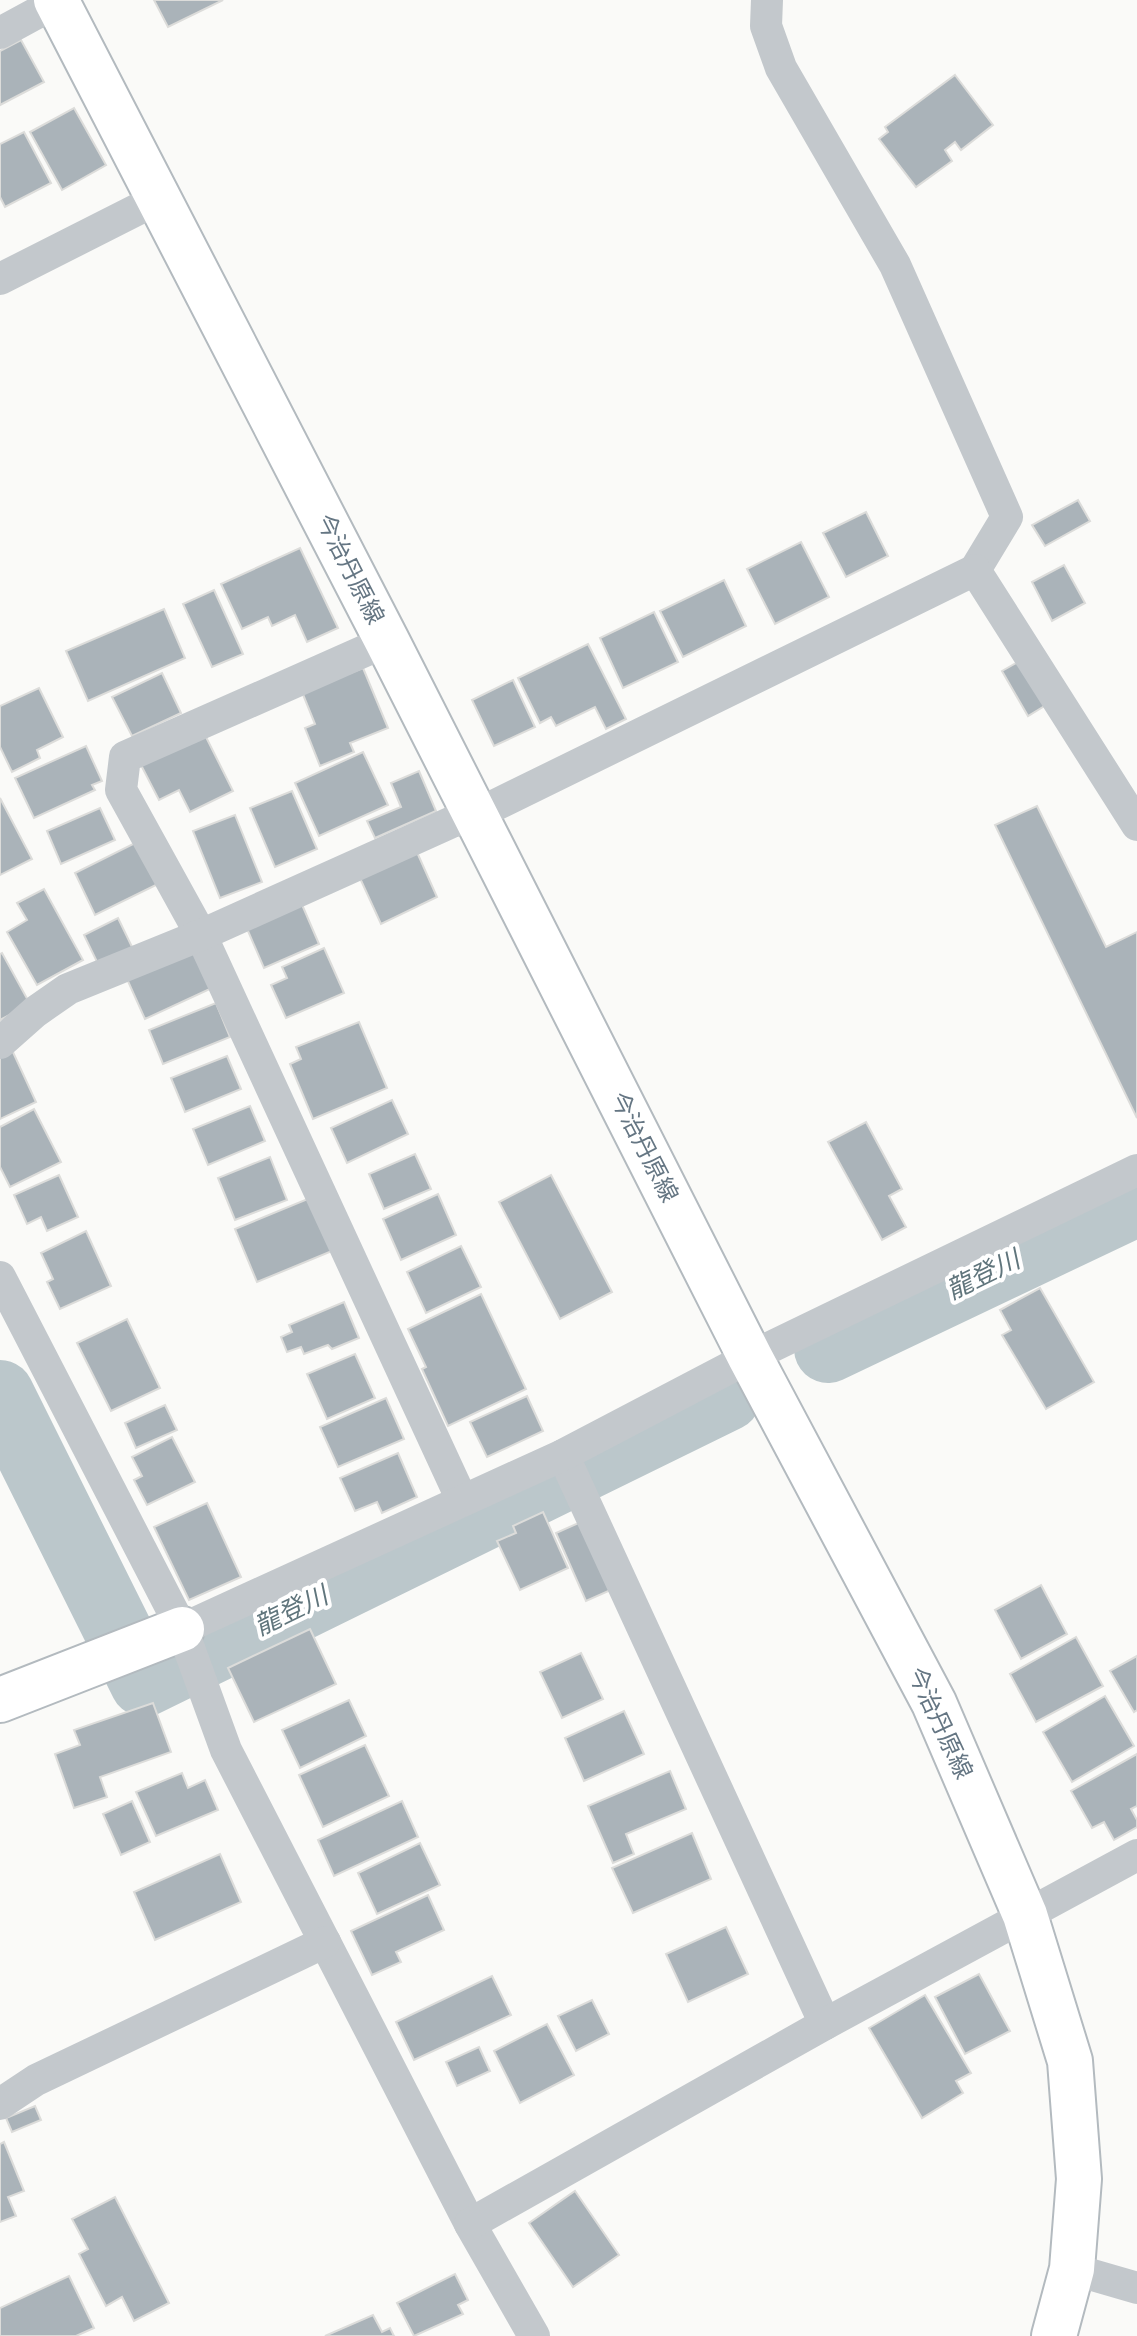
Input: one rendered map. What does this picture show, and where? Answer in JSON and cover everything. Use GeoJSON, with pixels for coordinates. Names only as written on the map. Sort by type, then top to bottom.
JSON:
{"type":"FeatureCollection","features":[{"type":"Feature","properties":{"kind":"main road","name":"今治丹原線"},"geometry":{"type":"LineString","coordinates":[[56,1],[387,641],[750,1357],[934,1703],[1025,1915],[1070,2061],[1079,2179],[1072,2269],[1054,2336]]}},
{"type":"Feature","properties":{"kind":"main road"},"geometry":{"type":"LineString","coordinates":[[0,1700],[182,1629]]}},
{"type":"Feature","properties":{"kind":"street"},"geometry":{"type":"LineString","coordinates":[[0,1043],[35,1012],[68,989],[201,935],[452,822],[475,815],[975,570],[1007,517],[895,265],[781,68],[766,26],[767,0]]}},
{"type":"Feature","properties":{"kind":"street"},"geometry":{"type":"LineString","coordinates":[[0,33],[56,1]]}},
{"type":"Feature","properties":{"kind":"street"},"geometry":{"type":"LineString","coordinates":[[0,279],[158,199]]}},
{"type":"Feature","properties":{"kind":"street"},"geometry":{"type":"LineString","coordinates":[[975,570],[1137,825]]}},
{"type":"Feature","properties":{"kind":"street"},"geometry":{"type":"LineString","coordinates":[[387,641],[125,757],[121,790],[201,935],[462,1500]]}},
{"type":"Feature","properties":{"kind":"street"},"geometry":{"type":"LineString","coordinates":[[182,1629],[563,1455],[750,1357],[1137,1170]]}},
{"type":"Feature","properties":{"kind":"street"},"geometry":{"type":"LineString","coordinates":[[0,1277],[182,1629],[226,1750],[470,2224],[534,2336]]}},
{"type":"Feature","properties":{"kind":"street"},"geometry":{"type":"LineString","coordinates":[[563,1455],[825,2024]]}},
{"type":"Feature","properties":{"kind":"street"},"geometry":{"type":"LineString","coordinates":[[470,2224],[825,2024],[1137,1855]]}},
{"type":"Feature","properties":{"kind":"street"},"geometry":{"type":"LineString","coordinates":[[0,2104],[36,2080],[325,1942]]}},
{"type":"Feature","properties":{"kind":"street"},"geometry":{"type":"LineString","coordinates":[[1072,2269],[1137,2288]]}},
{"type":"Feature","properties":{"kind":"building"},"geometry":{"type":"Polygon","coordinates":[[[154,0],[223,0],[168,27],[154,0]]]}},
{"type":"Feature","properties":{"kind":"building"},"geometry":{"type":"Polygon","coordinates":[[[21,40],[44,82],[0,105],[0,51],[21,40]]]}},
{"type":"Feature","properties":{"kind":"building"},"geometry":{"type":"Polygon","coordinates":[[[955,75],[993,125],[961,150],[955,142],[945,150],[952,161],[916,187],[879,139],[888,132],[885,127],[955,75]]]}},
{"type":"Feature","properties":{"kind":"building"},"geometry":{"type":"Polygon","coordinates":[[[74,108],[106,165],[62,190],[30,132],[74,108]]]}},
{"type":"Feature","properties":{"kind":"building"},"geometry":{"type":"Polygon","coordinates":[[[24,132],[51,183],[5,207],[0,197],[0,144],[24,132]]]}},
{"type":"Feature","properties":{"kind":"building"},"geometry":{"type":"Polygon","coordinates":[[[1078,500],[1090,521],[1045,546],[1032,525],[1078,500]]]}},
{"type":"Feature","properties":{"kind":"building"},"geometry":{"type":"Polygon","coordinates":[[[866,512],[888,556],[846,577],[823,533],[866,512]]]}},
{"type":"Feature","properties":{"kind":"building"},"geometry":{"type":"Polygon","coordinates":[[[801,542],[829,597],[775,624],[747,569],[801,542]]]}},
{"type":"Feature","properties":{"kind":"building"},"geometry":{"type":"Polygon","coordinates":[[[300,548],[338,628],[307,642],[295,615],[272,626],[268,617],[242,629],[221,584],[300,548]]]}},
{"type":"Feature","properties":{"kind":"building"},"geometry":{"type":"Polygon","coordinates":[[[1064,565],[1085,603],[1052,621],[1032,582],[1064,565]]]}},
{"type":"Feature","properties":{"kind":"building"},"geometry":{"type":"Polygon","coordinates":[[[724,580],[746,626],[683,657],[660,611],[724,580]]]}},
{"type":"Feature","properties":{"kind":"building"},"geometry":{"type":"Polygon","coordinates":[[[214,590],[243,654],[212,667],[183,604],[214,590]]]}},
{"type":"Feature","properties":{"kind":"building"},"geometry":{"type":"Polygon","coordinates":[[[164,609],[185,658],[88,701],[66,651],[164,609]]]}},
{"type":"Feature","properties":{"kind":"building"},"geometry":{"type":"Polygon","coordinates":[[[654,612],[678,662],[623,688],[600,638],[654,612]]]}},
{"type":"Feature","properties":{"kind":"building"},"geometry":{"type":"Polygon","coordinates":[[[588,644],[626,719],[606,729],[595,707],[556,726],[551,717],[540,723],[518,678],[588,644]]]}},
{"type":"Feature","properties":{"kind":"building"},"geometry":{"type":"Polygon","coordinates":[[[1025,658],[1051,702],[1028,716],[1002,671],[1025,658]]]}},
{"type":"Feature","properties":{"kind":"building"},"geometry":{"type":"Polygon","coordinates":[[[363,668],[388,728],[350,743],[354,752],[320,766],[305,728],[315,724],[302,692],[363,668]]]}},
{"type":"Feature","properties":{"kind":"building"},"geometry":{"type":"Polygon","coordinates":[[[162,673],[181,713],[132,736],[112,697],[162,673]]]}},
{"type":"Feature","properties":{"kind":"building"},"geometry":{"type":"Polygon","coordinates":[[[513,680],[535,727],[494,746],[472,700],[513,680]]]}},
{"type":"Feature","properties":{"kind":"building"},"geometry":{"type":"Polygon","coordinates":[[[39,688],[63,737],[37,750],[40,758],[12,772],[0,747],[0,706],[39,688]]]}},
{"type":"Feature","properties":{"kind":"building"},"geometry":{"type":"Polygon","coordinates":[[[205,735],[233,791],[190,812],[179,790],[159,800],[141,765],[205,735]]]}},
{"type":"Feature","properties":{"kind":"building"},"geometry":{"type":"Polygon","coordinates":[[[86,746],[102,781],[92,785],[95,790],[34,818],[15,778],[86,746]]]}},
{"type":"Feature","properties":{"kind":"building"},"geometry":{"type":"Polygon","coordinates":[[[363,752],[388,805],[319,836],[295,783],[363,752]]]}},
{"type":"Feature","properties":{"kind":"building"},"geometry":{"type":"Polygon","coordinates":[[[419,771],[436,811],[375,838],[367,821],[401,807],[391,783],[419,771]]]}},
{"type":"Feature","properties":{"kind":"building"},"geometry":{"type":"Polygon","coordinates":[[[292,791],[317,849],[275,867],[250,808],[292,791]]]}},
{"type":"Feature","properties":{"kind":"building"},"geometry":{"type":"Polygon","coordinates":[[[0,798],[32,859],[0,875],[0,798]]]}},
{"type":"Feature","properties":{"kind":"building"},"geometry":{"type":"Polygon","coordinates":[[[1037,806],[1106,947],[1137,932],[1137,1118],[995,825],[1037,806]]]}},
{"type":"Feature","properties":{"kind":"building"},"geometry":{"type":"Polygon","coordinates":[[[100,808],[115,840],[61,864],[47,831],[100,808]]]}},
{"type":"Feature","properties":{"kind":"building"},"geometry":{"type":"Polygon","coordinates":[[[235,815],[262,882],[220,898],[193,831],[235,815]]]}},
{"type":"Feature","properties":{"kind":"building"},"geometry":{"type":"Polygon","coordinates":[[[137,842],[158,884],[95,915],[75,873],[137,842]]]}},
{"type":"Feature","properties":{"kind":"building"},"geometry":{"type":"Polygon","coordinates":[[[416,850],[437,897],[381,924],[359,876],[416,850]]]}},
{"type":"Feature","properties":{"kind":"building"},"geometry":{"type":"Polygon","coordinates":[[[44,889],[83,960],[37,985],[7,932],[27,920],[17,903],[44,889]]]}},
{"type":"Feature","properties":{"kind":"building"},"geometry":{"type":"Polygon","coordinates":[[[300,900],[319,944],[264,968],[245,924],[300,900]]]}},
{"type":"Feature","properties":{"kind":"building"},"geometry":{"type":"Polygon","coordinates":[[[118,918],[134,951],[100,968],[84,935],[118,918]]]}},
{"type":"Feature","properties":{"kind":"building"},"geometry":{"type":"Polygon","coordinates":[[[324,948],[344,993],[286,1018],[271,985],[287,978],[282,967],[324,948]]]}},
{"type":"Feature","properties":{"kind":"building"},"geometry":{"type":"Polygon","coordinates":[[[194,949],[212,988],[145,1019],[127,979],[194,949]]]}},
{"type":"Feature","properties":{"kind":"building"},"geometry":{"type":"Polygon","coordinates":[[[0,954],[30,1004],[0,1020],[0,954]]]}},
{"type":"Feature","properties":{"kind":"building"},"geometry":{"type":"Polygon","coordinates":[[[216,1003],[230,1037],[163,1064],[149,1030],[216,1003]]]}},
{"type":"Feature","properties":{"kind":"building"},"geometry":{"type":"Polygon","coordinates":[[[359,1022],[387,1088],[313,1119],[290,1064],[301,1059],[296,1047],[359,1022]]]}},
{"type":"Feature","properties":{"kind":"building"},"geometry":{"type":"Polygon","coordinates":[[[12,1050],[36,1102],[0,1119],[0,1056],[12,1050]]]}},
{"type":"Feature","properties":{"kind":"building"},"geometry":{"type":"Polygon","coordinates":[[[227,1056],[241,1089],[185,1112],[171,1078],[227,1056]]]}},
{"type":"Feature","properties":{"kind":"building"},"geometry":{"type":"Polygon","coordinates":[[[392,1100],[408,1134],[347,1163],[331,1128],[392,1100]]]}},
{"type":"Feature","properties":{"kind":"building"},"geometry":{"type":"Polygon","coordinates":[[[250,1106],[265,1141],[208,1165],[193,1129],[250,1106]]]}},
{"type":"Feature","properties":{"kind":"building"},"geometry":{"type":"Polygon","coordinates":[[[34,1109],[61,1162],[10,1187],[0,1167],[0,1127],[34,1109]]]}},
{"type":"Feature","properties":{"kind":"building"},"geometry":{"type":"Polygon","coordinates":[[[866,1122],[902,1189],[889,1196],[906,1227],[882,1240],[828,1142],[866,1122]]]}},
{"type":"Feature","properties":{"kind":"building"},"geometry":{"type":"Polygon","coordinates":[[[415,1154],[431,1189],[384,1209],[369,1174],[415,1154]]]}},
{"type":"Feature","properties":{"kind":"building"},"geometry":{"type":"Polygon","coordinates":[[[270,1157],[287,1200],[235,1220],[218,1178],[270,1157]]]}},
{"type":"Feature","properties":{"kind":"building"},"geometry":{"type":"Polygon","coordinates":[[[59,1175],[78,1217],[47,1231],[41,1217],[27,1224],[14,1195],[59,1175]]]}},
{"type":"Feature","properties":{"kind":"building"},"geometry":{"type":"Polygon","coordinates":[[[551,1175],[612,1292],[560,1319],[499,1202],[551,1175]]]}},
{"type":"Feature","properties":{"kind":"building"},"geometry":{"type":"Polygon","coordinates":[[[438,1194],[456,1235],[401,1260],[383,1219],[438,1194]]]}},
{"type":"Feature","properties":{"kind":"building"},"geometry":{"type":"Polygon","coordinates":[[[310,1198],[332,1251],[257,1282],[235,1229],[310,1198]]]}},
{"type":"Feature","properties":{"kind":"building"},"geometry":{"type":"Polygon","coordinates":[[[86,1231],[111,1286],[60,1309],[47,1282],[53,1279],[41,1253],[86,1231]]]}},
{"type":"Feature","properties":{"kind":"building"},"geometry":{"type":"Polygon","coordinates":[[[461,1246],[481,1287],[426,1313],[407,1272],[461,1246]]]}},
{"type":"Feature","properties":{"kind":"building"},"geometry":{"type":"Polygon","coordinates":[[[1040,1288],[1094,1382],[1046,1409],[1002,1335],[1011,1330],[1000,1310],[1040,1288]]]}},
{"type":"Feature","properties":{"kind":"building"},"geometry":{"type":"Polygon","coordinates":[[[481,1294],[526,1389],[448,1426],[408,1329],[481,1294]]]}},
{"type":"Feature","properties":{"kind":"building"},"geometry":{"type":"Polygon","coordinates":[[[344,1302],[359,1338],[332,1349],[328,1345],[304,1354],[301,1347],[287,1352],[281,1337],[292,1332],[289,1325],[344,1302]]]}},
{"type":"Feature","properties":{"kind":"building"},"geometry":{"type":"Polygon","coordinates":[[[127,1319],[160,1388],[111,1411],[77,1343],[127,1319]]]}},
{"type":"Feature","properties":{"kind":"building"},"geometry":{"type":"Polygon","coordinates":[[[355,1354],[375,1398],[327,1419],[307,1374],[355,1354]]]}},
{"type":"Feature","properties":{"kind":"building"},"geometry":{"type":"Polygon","coordinates":[[[527,1396],[543,1431],[487,1457],[470,1422],[527,1396]]]}},
{"type":"Feature","properties":{"kind":"building"},"geometry":{"type":"Polygon","coordinates":[[[386,1398],[404,1439],[338,1467],[320,1427],[386,1398]]]}},
{"type":"Feature","properties":{"kind":"building"},"geometry":{"type":"Polygon","coordinates":[[[165,1405],[177,1430],[136,1448],[125,1423],[165,1405]]]}},
{"type":"Feature","properties":{"kind":"building"},"geometry":{"type":"Polygon","coordinates":[[[172,1437],[195,1482],[147,1505],[134,1480],[142,1476],[132,1457],[172,1437]]]}},
{"type":"Feature","properties":{"kind":"building"},"geometry":{"type":"Polygon","coordinates":[[[398,1453],[417,1497],[382,1513],[377,1502],[355,1511],[340,1478],[398,1453]]]}},
{"type":"Feature","properties":{"kind":"building"},"geometry":{"type":"Polygon","coordinates":[[[207,1503],[241,1577],[189,1600],[154,1527],[207,1503]]]}},
{"type":"Feature","properties":{"kind":"building"},"geometry":{"type":"Polygon","coordinates":[[[543,1512],[568,1568],[520,1590],[497,1541],[516,1533],[513,1526],[543,1512]]]}},
{"type":"Feature","properties":{"kind":"building"},"geometry":{"type":"Polygon","coordinates":[[[583,1521],[613,1589],[586,1601],[556,1533],[583,1521]]]}},
{"type":"Feature","properties":{"kind":"building"},"geometry":{"type":"Polygon","coordinates":[[[1041,1585],[1067,1634],[1021,1659],[995,1610],[1041,1585]]]}},
{"type":"Feature","properties":{"kind":"building"},"geometry":{"type":"Polygon","coordinates":[[[310,1629],[336,1684],[254,1722],[228,1668],[310,1629]]]}},
{"type":"Feature","properties":{"kind":"building"},"geometry":{"type":"Polygon","coordinates":[[[1076,1637],[1103,1686],[1036,1722],[1010,1674],[1076,1637]]]}},
{"type":"Feature","properties":{"kind":"building"},"geometry":{"type":"Polygon","coordinates":[[[581,1653],[603,1699],[562,1718],[540,1672],[581,1653]]]}},
{"type":"Feature","properties":{"kind":"building"},"geometry":{"type":"Polygon","coordinates":[[[1137,1656],[1137,1710],[1134,1712],[1110,1671],[1137,1656]]]}},
{"type":"Feature","properties":{"kind":"building"},"geometry":{"type":"Polygon","coordinates":[[[1105,1696],[1134,1746],[1072,1782],[1043,1732],[1105,1696]]]}},
{"type":"Feature","properties":{"kind":"building"},"geometry":{"type":"Polygon","coordinates":[[[349,1700],[366,1736],[300,1768],[282,1730],[349,1700]]]}},
{"type":"Feature","properties":{"kind":"building"},"geometry":{"type":"Polygon","coordinates":[[[153,1703],[171,1752],[100,1777],[107,1797],[74,1808],[55,1754],[80,1745],[74,1730],[153,1703]]]}},
{"type":"Feature","properties":{"kind":"building"},"geometry":{"type":"Polygon","coordinates":[[[624,1711],[644,1754],[584,1781],[565,1738],[624,1711]]]}},
{"type":"Feature","properties":{"kind":"building"},"geometry":{"type":"Polygon","coordinates":[[[365,1745],[389,1796],[323,1827],[299,1775],[365,1745]]]}},
{"type":"Feature","properties":{"kind":"building"},"geometry":{"type":"Polygon","coordinates":[[[1137,1754],[1137,1806],[1131,1809],[1137,1827],[1114,1840],[1104,1822],[1092,1828],[1071,1791],[1137,1754]]]}},
{"type":"Feature","properties":{"kind":"building"},"geometry":{"type":"Polygon","coordinates":[[[670,1771],[686,1809],[626,1834],[634,1854],[613,1863],[588,1806],[670,1771]]]}},
{"type":"Feature","properties":{"kind":"building"},"geometry":{"type":"Polygon","coordinates":[[[182,1773],[188,1788],[205,1780],[218,1810],[156,1836],[136,1792],[182,1773]]]}},
{"type":"Feature","properties":{"kind":"building"},"geometry":{"type":"Polygon","coordinates":[[[132,1801],[150,1842],[121,1855],[103,1814],[132,1801]]]}},
{"type":"Feature","properties":{"kind":"building"},"geometry":{"type":"Polygon","coordinates":[[[402,1801],[418,1837],[334,1876],[318,1840],[402,1801]]]}},
{"type":"Feature","properties":{"kind":"building"},"geometry":{"type":"Polygon","coordinates":[[[692,1833],[711,1879],[633,1913],[612,1868],[692,1833]]]}},
{"type":"Feature","properties":{"kind":"building"},"geometry":{"type":"Polygon","coordinates":[[[420,1843],[440,1885],[377,1914],[358,1873],[420,1843]]]}},
{"type":"Feature","properties":{"kind":"building"},"geometry":{"type":"Polygon","coordinates":[[[220,1854],[241,1902],[155,1940],[134,1892],[220,1854]]]}},
{"type":"Feature","properties":{"kind":"building"},"geometry":{"type":"Polygon","coordinates":[[[428,1895],[444,1930],[396,1952],[401,1962],[372,1975],[351,1931],[428,1895]]]}},
{"type":"Feature","properties":{"kind":"building"},"geometry":{"type":"Polygon","coordinates":[[[726,1927],[748,1974],[688,2002],[666,1954],[726,1927]]]}},
{"type":"Feature","properties":{"kind":"building"},"geometry":{"type":"Polygon","coordinates":[[[979,1974],[1010,2031],[965,2054],[935,1997],[979,1974]]]}},
{"type":"Feature","properties":{"kind":"building"},"geometry":{"type":"Polygon","coordinates":[[[492,1976],[511,2015],[414,2060],[396,2022],[492,1976]]]}},
{"type":"Feature","properties":{"kind":"building"},"geometry":{"type":"Polygon","coordinates":[[[925,1995],[971,2073],[956,2081],[963,2093],[922,2118],[869,2028],[925,1995]]]}},
{"type":"Feature","properties":{"kind":"building"},"geometry":{"type":"Polygon","coordinates":[[[592,2000],[609,2034],[576,2051],[558,2016],[592,2000]]]}},
{"type":"Feature","properties":{"kind":"building"},"geometry":{"type":"Polygon","coordinates":[[[547,2024],[574,2075],[520,2103],[494,2051],[547,2024]]]}},
{"type":"Feature","properties":{"kind":"building"},"geometry":{"type":"Polygon","coordinates":[[[479,2047],[490,2071],[457,2086],[446,2062],[479,2047]]]}},
{"type":"Feature","properties":{"kind":"building"},"geometry":{"type":"Polygon","coordinates":[[[35,2106],[41,2120],[12,2132],[6,2118],[35,2106]]]}},
{"type":"Feature","properties":{"kind":"building"},"geometry":{"type":"Polygon","coordinates":[[[4,2142],[24,2191],[8,2197],[16,2216],[0,2222],[0,2144],[4,2142]]]}},
{"type":"Feature","properties":{"kind":"building"},"geometry":{"type":"Polygon","coordinates":[[[575,2191],[619,2255],[573,2287],[529,2223],[575,2191]]]}},
{"type":"Feature","properties":{"kind":"building"},"geometry":{"type":"Polygon","coordinates":[[[115,2197],[169,2303],[134,2321],[122,2297],[106,2306],[79,2254],[88,2249],[72,2219],[115,2197]]]}},
{"type":"Feature","properties":{"kind":"building"},"geometry":{"type":"Polygon","coordinates":[[[455,2274],[468,2300],[458,2305],[463,2314],[414,2336],[397,2303],[455,2274]]]}},
{"type":"Feature","properties":{"kind":"building"},"geometry":{"type":"Polygon","coordinates":[[[69,2276],[94,2328],[76,2336],[0,2336],[0,2308],[69,2276]]]}},
{"type":"Feature","properties":{"kind":"building"},"geometry":{"type":"Polygon","coordinates":[[[373,2315],[382,2332],[390,2328],[394,2336],[325,2336],[373,2315]]]}},
{"type":"Feature","properties":{"kind":"waterway","name":"龍登川"},"geometry":{"type":"LineString","coordinates":[[828,1349],[1137,1202]]}},
{"type":"Feature","properties":{"kind":"waterway","name":"龍登川"},"geometry":{"type":"LineString","coordinates":[[0,1394],[144,1683],[727,1397]]}}]}
